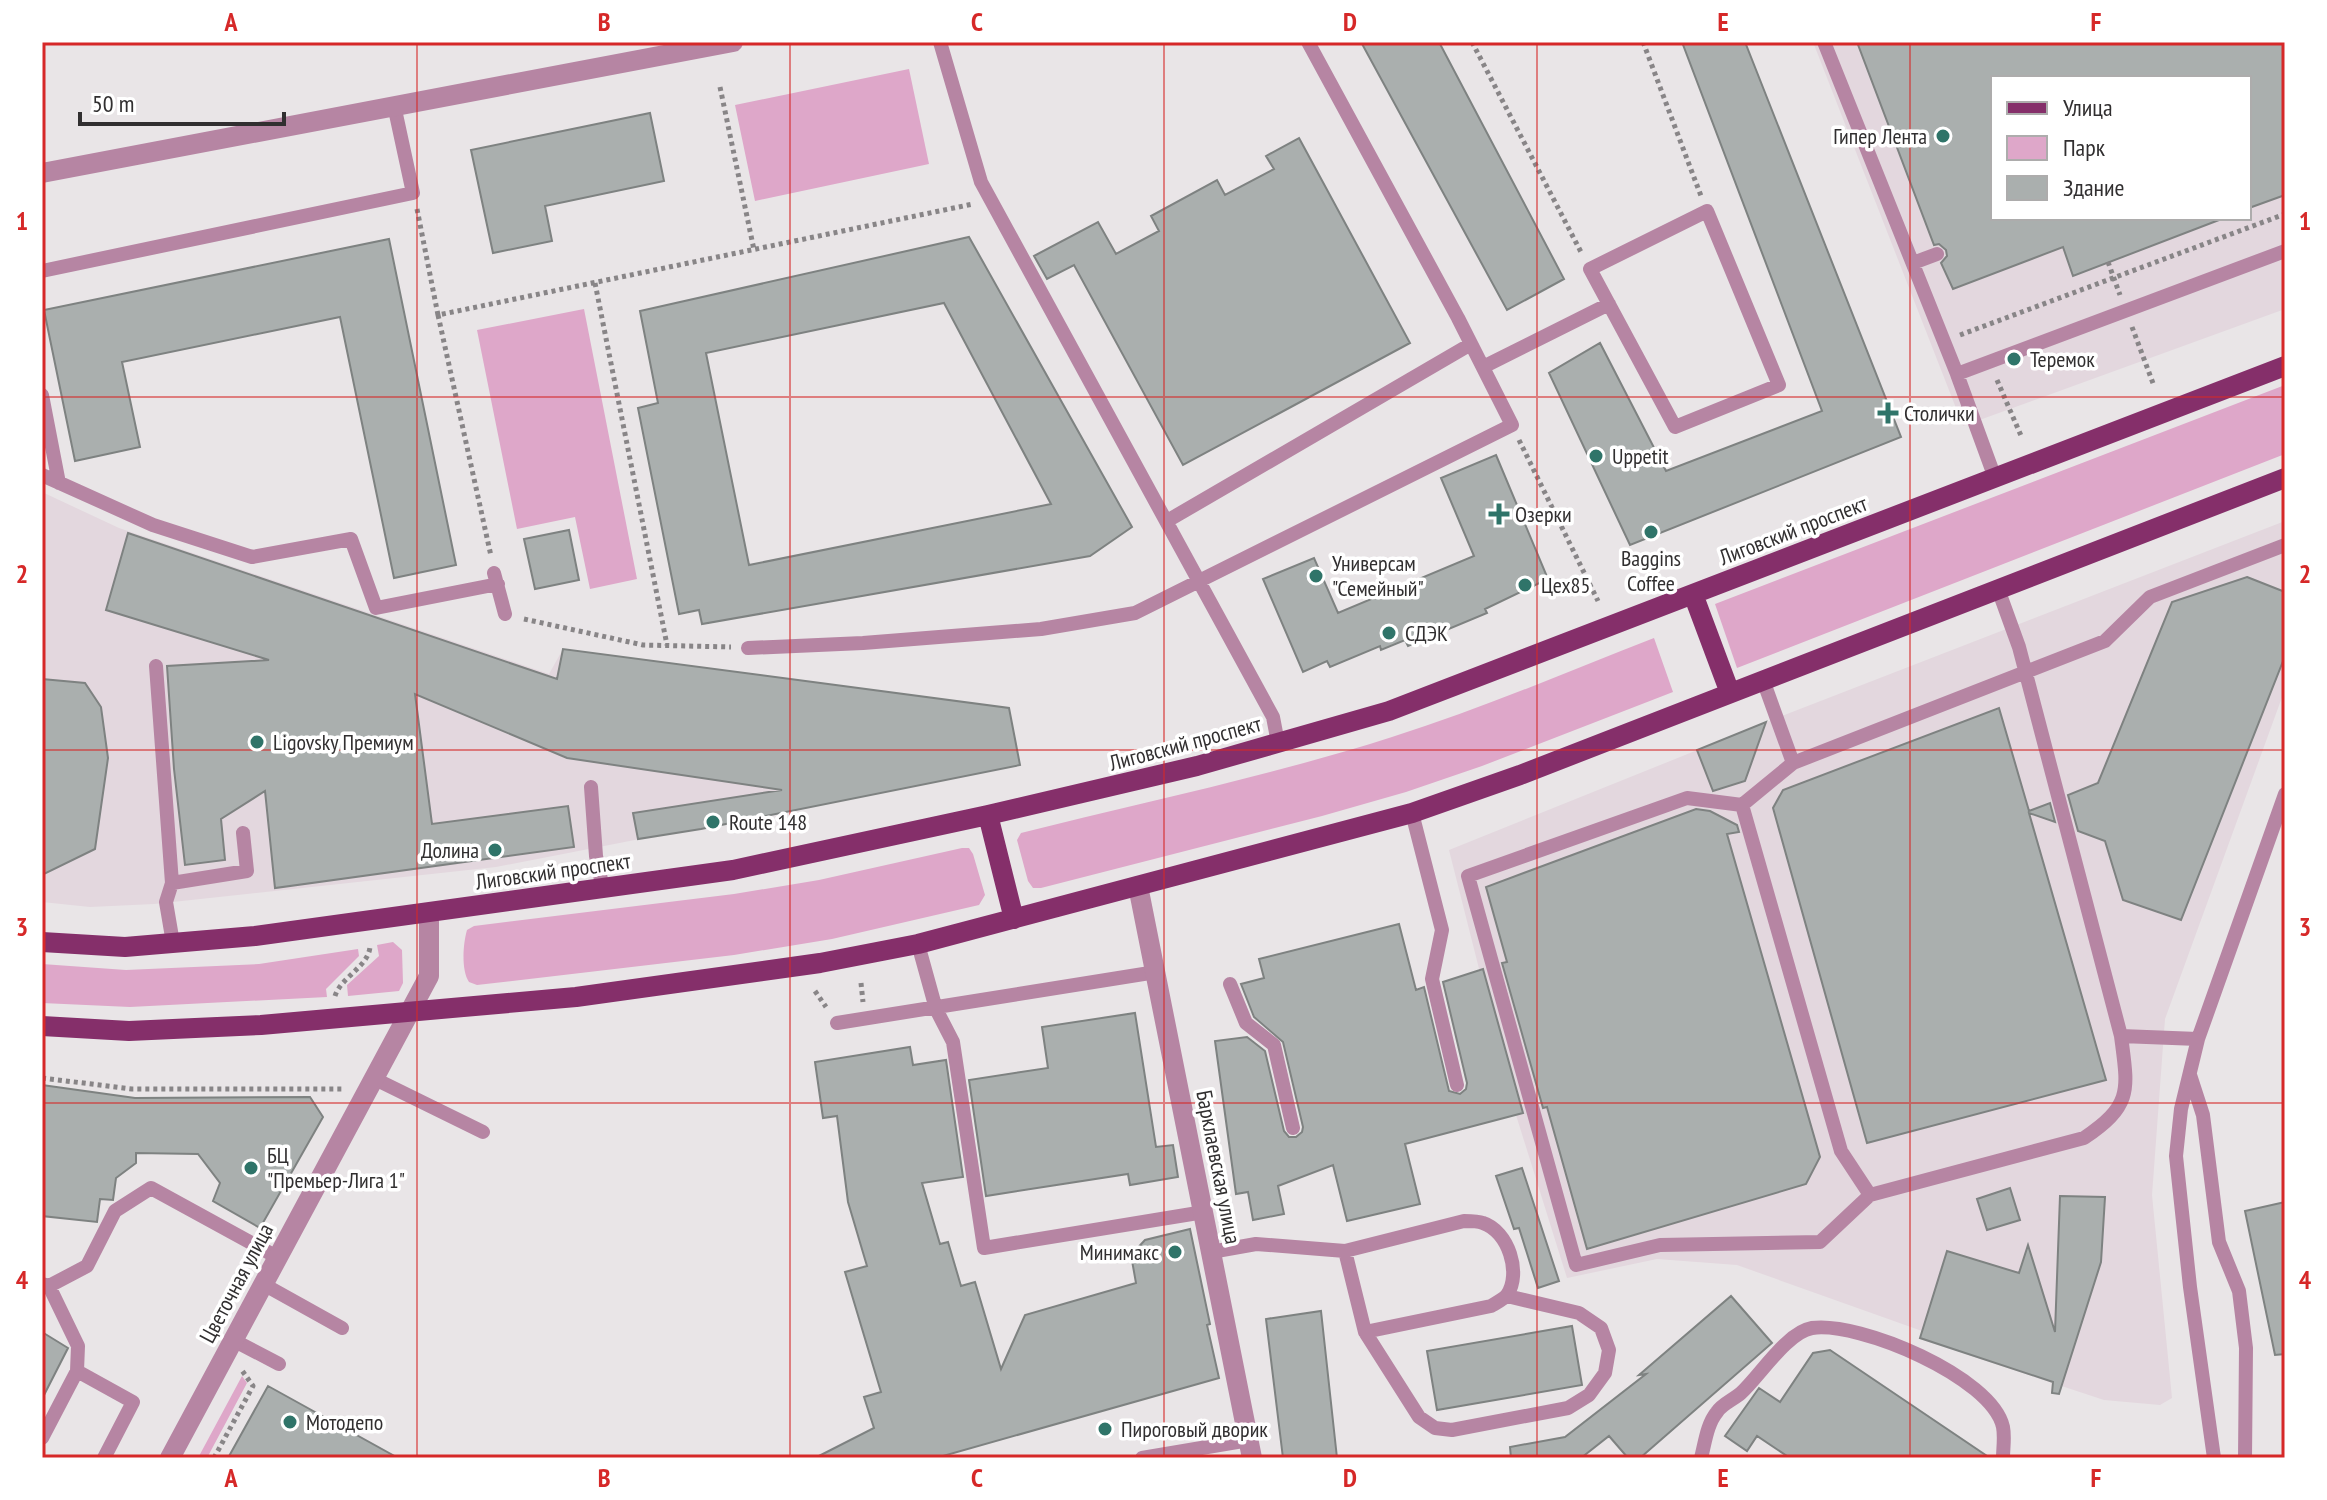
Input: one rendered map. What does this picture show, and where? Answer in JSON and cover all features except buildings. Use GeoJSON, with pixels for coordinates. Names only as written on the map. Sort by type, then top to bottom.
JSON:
{"type":"FeatureCollection","features":[{"type":"Feature","properties":{"kind":"main road","name":"Лиговский проспект"},"geometry":{"type":"LineString","coordinates":[[42,942],[125,947],[255,936],[733,870],[1197,766],[1389,711],[2285,366]]}},
{"type":"Feature","properties":{"kind":"main road"},"geometry":{"type":"LineString","coordinates":[[42,1026],[129,1031],[261,1025],[410,1013],[576,997],[724,978],[918,944],[1412,813],[1520,775],[2285,478]]}},
{"type":"Feature","properties":{"kind":"main road"},"geometry":{"type":"LineString","coordinates":[[1693,594],[1730,693]]}},
{"type":"Feature","properties":{"kind":"main road"},"geometry":{"type":"LineString","coordinates":[[988,815],[1014,919]]}},
{"type":"Feature","properties":{"kind":"street"},"geometry":{"type":"LineString","coordinates":[[42,173],[733,42]]}},
{"type":"Feature","properties":{"kind":"street","name":"Барклаевская улица"},"geometry":{"type":"LineString","coordinates":[[1138,886],[1250,1449]]}},
{"type":"Feature","properties":{"kind":"street","name":"Цветочная улица"},"geometry":{"type":"LineString","coordinates":[[170,1458],[429,976],[429,913]]}},
{"type":"Feature","properties":{"kind":"lane"},"geometry":{"type":"LineString","coordinates":[[940,42],[981,182],[1273,717],[1278,743]]}},
{"type":"Feature","properties":{"kind":"lane"},"geometry":{"type":"LineString","coordinates":[[748,648],[863,643],[1041,629],[1135,613],[1512,425],[1308,42]]}},
{"type":"Feature","properties":{"kind":"lane"},"geometry":{"type":"LineString","coordinates":[[1824,42],[1957,374],[1995,478]]}},
{"type":"Feature","properties":{"kind":"lane"},"geometry":{"type":"LineString","coordinates":[[42,271],[413,193],[394,105]]}},
{"type":"Feature","properties":{"kind":"lane"},"geometry":{"type":"LineString","coordinates":[[1707,211],[1779,385],[1675,427],[1590,269],[1707,211]]}},
{"type":"Feature","properties":{"kind":"lane"},"geometry":{"type":"LineString","coordinates":[[1957,374],[2285,251]]}},
{"type":"Feature","properties":{"kind":"lane"},"geometry":{"type":"LineString","coordinates":[[1913,263],[1937,254]]}},
{"type":"Feature","properties":{"kind":"lane"},"geometry":{"type":"LineString","coordinates":[[1483,367],[1609,304]]}},
{"type":"Feature","properties":{"kind":"lane"},"geometry":{"type":"LineString","coordinates":[[1167,521],[1471,344]]}},
{"type":"Feature","properties":{"kind":"lane"},"geometry":{"type":"LineString","coordinates":[[42,395],[59,483]]}},
{"type":"Feature","properties":{"kind":"lane"},"geometry":{"type":"LineString","coordinates":[[42,475],[153,525],[252,557],[351,539],[376,608],[496,578],[505,614]]}},
{"type":"Feature","properties":{"kind":"lane"},"geometry":{"type":"LineString","coordinates":[[1998,589],[2019,647],[2024,673],[2121,1036],[2127,1080],[2122,1103],[2106,1123],[2084,1138],[1870,1195],[1820,1242],[1660,1245],[1576,1265],[1468,876],[1687,798],[1742,805],[1793,763],[2024,673],[2105,641],[2150,597],[2285,545]]}},
{"type":"Feature","properties":{"kind":"lane"},"geometry":{"type":"LineString","coordinates":[[156,666],[172,883],[166,902],[173,943]]}},
{"type":"Feature","properties":{"kind":"lane"},"geometry":{"type":"LineString","coordinates":[[1763,680],[1793,763]]}},
{"type":"Feature","properties":{"kind":"lane"},"geometry":{"type":"LineString","coordinates":[[591,787],[596,856],[603,889]]}},
{"type":"Feature","properties":{"kind":"lane"},"geometry":{"type":"LineString","coordinates":[[2214,1458],[2190,1287],[2176,1156],[2181,1109],[2198,1039],[2285,794]]}},
{"type":"Feature","properties":{"kind":"lane"},"geometry":{"type":"LineString","coordinates":[[1742,805],[1841,1151],[1870,1195]]}},
{"type":"Feature","properties":{"kind":"lane"},"geometry":{"type":"LineString","coordinates":[[1412,813],[1442,930],[1432,979],[1457,1085]]}},
{"type":"Feature","properties":{"kind":"lane"},"geometry":{"type":"LineString","coordinates":[[172,883],[247,871],[243,833]]}},
{"type":"Feature","properties":{"kind":"lane"},"geometry":{"type":"LineString","coordinates":[[918,944],[936,1009],[953,1042],[984,1248],[1204,1212]]}},
{"type":"Feature","properties":{"kind":"lane"},"geometry":{"type":"LineString","coordinates":[[837,1023],[1156,972]]}},
{"type":"Feature","properties":{"kind":"lane"},"geometry":{"type":"LineString","coordinates":[[1230,984],[1246,1023],[1274,1045],[1293,1128]]}},
{"type":"Feature","properties":{"kind":"lane"},"geometry":{"type":"LineString","coordinates":[[2121,1036],[2198,1039]]}},
{"type":"Feature","properties":{"kind":"lane"},"geometry":{"type":"LineString","coordinates":[[2190,1075],[2203,1115],[2219,1242],[2239,1291],[2246,1348],[2245,1458]]}},
{"type":"Feature","properties":{"kind":"lane"},"geometry":{"type":"LineString","coordinates":[[375,1079],[483,1132]]}},
{"type":"Feature","properties":{"kind":"lane"},"geometry":{"type":"LineString","coordinates":[[46,1285],[87,1266],[115,1211],[151,1188],[277,1257]]}},
{"type":"Feature","properties":{"kind":"lane"},"geometry":{"type":"LineString","coordinates":[[1211,1252],[1256,1244],[1345,1251],[1464,1221],[1483,1223],[1498,1232],[1507,1247],[1514,1274],[1507,1296],[1491,1306],[1365,1332]]}},
{"type":"Feature","properties":{"kind":"lane"},"geometry":{"type":"LineString","coordinates":[[1345,1251],[1365,1332],[1419,1417],[1435,1428],[1452,1430],[1568,1408],[1589,1395],[1605,1373],[1609,1350],[1601,1328],[1579,1313],[1507,1296]]}},
{"type":"Feature","properties":{"kind":"lane"},"geometry":{"type":"LineString","coordinates":[[263,1284],[342,1328]]}},
{"type":"Feature","properties":{"kind":"lane"},"geometry":{"type":"LineString","coordinates":[[42,1301],[46,1285]]}},
{"type":"Feature","properties":{"kind":"lane"},"geometry":{"type":"LineString","coordinates":[[42,1438],[77,1371],[78,1346],[46,1285]]}},
{"type":"Feature","properties":{"kind":"lane"},"geometry":{"type":"LineString","coordinates":[[1701,1458],[1708,1429],[1717,1412],[1740,1394],[1797,1335],[1811,1328],[1846,1331],[1897,1346],[1955,1373],[1987,1401],[2003,1426],[2003,1458]]}},
{"type":"Feature","properties":{"kind":"lane"},"geometry":{"type":"LineString","coordinates":[[233,1340],[279,1364]]}},
{"type":"Feature","properties":{"kind":"lane"},"geometry":{"type":"LineString","coordinates":[[77,1371],[133,1402],[104,1458]]}},
{"type":"Feature","properties":{"kind":"lane"},"geometry":{"type":"LineString","coordinates":[[1142,1458],[1250,1449]]}},
{"type":"Feature","properties":{"kind":"path"},"geometry":{"type":"LineString","coordinates":[[1472,42],[1590,269]]}},
{"type":"Feature","properties":{"kind":"path"},"geometry":{"type":"LineString","coordinates":[[1643,42],[1707,211]]}},
{"type":"Feature","properties":{"kind":"path"},"geometry":{"type":"LineString","coordinates":[[720,87],[754,250]]}},
{"type":"Feature","properties":{"kind":"path"},"geometry":{"type":"LineString","coordinates":[[413,193],[496,578]]}},
{"type":"Feature","properties":{"kind":"path"},"geometry":{"type":"LineString","coordinates":[[438,315],[991,200]]}},
{"type":"Feature","properties":{"kind":"path"},"geometry":{"type":"LineString","coordinates":[[1956,336],[2285,214]]}},
{"type":"Feature","properties":{"kind":"path"},"geometry":{"type":"LineString","coordinates":[[595,283],[667,645]]}},
{"type":"Feature","properties":{"kind":"path"},"geometry":{"type":"LineString","coordinates":[[1989,361],[2022,438]]}},
{"type":"Feature","properties":{"kind":"path"},"geometry":{"type":"LineString","coordinates":[[1512,425],[1598,601]]}},
{"type":"Feature","properties":{"kind":"path"},"geometry":{"type":"LineString","coordinates":[[505,614],[643,645],[748,648]]}},
{"type":"Feature","properties":{"kind":"path"},"geometry":{"type":"LineString","coordinates":[[335,996],[338,987],[369,956],[370,947]]}},
{"type":"Feature","properties":{"kind":"path"},"geometry":{"type":"LineString","coordinates":[[42,1078],[132,1089],[344,1089]]}},
{"type":"Feature","properties":{"kind":"path"},"geometry":{"type":"LineString","coordinates":[[214,1458],[253,1386],[240,1368]]}},
{"type":"Feature","properties":{"kind":"shaded area"},"geometry":{"type":"Polygon","coordinates":[[[1813,42],[2285,42],[2285,309],[1963,426],[1813,42]]]}},
{"type":"Feature","properties":{"kind":"shaded area"},"geometry":{"type":"Polygon","coordinates":[[[42,492],[119,528],[549,674],[563,649],[1009,708],[1020,765],[496,867],[154,904],[90,907],[42,902],[42,492]]]}},
{"type":"Feature","properties":{"kind":"shaded area"},"geometry":{"type":"Polygon","coordinates":[[[2285,521],[2285,689],[2165,1019],[2152,1195],[2172,1398],[2160,1405],[2104,1400],[1920,1339],[1922,1331],[1737,1265],[1657,1259],[1567,1278],[1516,1115],[1449,850],[1777,718],[2285,521]]]}},
{"type":"Feature","properties":{"kind":"green space"},"geometry":{"type":"Polygon","coordinates":[[[909,69],[929,164],[755,201],[735,105],[909,69]]]}},
{"type":"Feature","properties":{"kind":"green space"},"geometry":{"type":"Polygon","coordinates":[[[584,309],[637,579],[590,589],[575,517],[517,529],[477,330],[584,309]]]}},
{"type":"Feature","properties":{"kind":"green space"},"geometry":{"type":"Polygon","coordinates":[[[2285,385],[2285,454],[1737,668],[1715,604],[2285,385]]]}},
{"type":"Feature","properties":{"kind":"green space"},"geometry":{"type":"Polygon","coordinates":[[[1654,638],[1673,692],[1406,792],[1041,888],[1033,888],[1028,881],[1017,840],[1021,833],[1254,776],[1392,737],[1654,638]]]}},
{"type":"Feature","properties":{"kind":"green space"},"geometry":{"type":"Polygon","coordinates":[[[969,848],[973,854],[985,895],[979,905],[832,939],[734,955],[477,985],[469,982],[465,971],[467,930],[474,926],[734,894],[819,880],[969,848]]]}},
{"type":"Feature","properties":{"kind":"green space"},"geometry":{"type":"Polygon","coordinates":[[[393,942],[402,950],[403,983],[399,991],[348,996],[347,985],[379,956],[377,945],[393,942]]]}},
{"type":"Feature","properties":{"kind":"green space"},"geometry":{"type":"Polygon","coordinates":[[[358,949],[359,956],[326,989],[327,997],[130,1007],[42,1003],[42,964],[126,970],[259,964],[358,949]]]}},
{"type":"Feature","properties":{"kind":"green space"},"geometry":{"type":"Polygon","coordinates":[[[242,1376],[247,1383],[207,1458],[198,1458],[242,1376]]]}},
{"type":"Feature","properties":{"kind":"place","name":"Гипер Лента"},"geometry":{"type":"Point","coordinates":[1943,136]}},
{"type":"Feature","properties":{"kind":"place","name":"Теремок"},"geometry":{"type":"Point","coordinates":[2014,359]}},
{"type":"Feature","properties":{"kind":"place","name":"Столички"},"geometry":{"type":"Point","coordinates":[1888,413]}},
{"type":"Feature","properties":{"kind":"place","name":"Uppetit"},"geometry":{"type":"Point","coordinates":[1596,456]}},
{"type":"Feature","properties":{"kind":"place","name":"Озерки"},"geometry":{"type":"Point","coordinates":[1499,514]}},
{"type":"Feature","properties":{"kind":"place","name":"Baggins Coffee"},"geometry":{"type":"Point","coordinates":[1651,532]}},
{"type":"Feature","properties":{"kind":"place","name":"Универсам \"Семейный\""},"geometry":{"type":"Point","coordinates":[1316,576]}},
{"type":"Feature","properties":{"kind":"place","name":"Цех85"},"geometry":{"type":"Point","coordinates":[1525,585]}},
{"type":"Feature","properties":{"kind":"place","name":"СДЭК"},"geometry":{"type":"Point","coordinates":[1389,633]}},
{"type":"Feature","properties":{"kind":"place","name":"Ligovsky Премиум"},"geometry":{"type":"Point","coordinates":[257,742]}},
{"type":"Feature","properties":{"kind":"place","name":"Route 148"},"geometry":{"type":"Point","coordinates":[713,822]}},
{"type":"Feature","properties":{"kind":"place","name":"Долина"},"geometry":{"type":"Point","coordinates":[495,850]}},
{"type":"Feature","properties":{"kind":"place","name":"БЦ \"Премьер-Лига 1\""},"geometry":{"type":"Point","coordinates":[251,1168]}},
{"type":"Feature","properties":{"kind":"place","name":"Минимакс"},"geometry":{"type":"Point","coordinates":[1175,1252]}},
{"type":"Feature","properties":{"kind":"place","name":"Мотодепо"},"geometry":{"type":"Point","coordinates":[290,1422]}},
{"type":"Feature","properties":{"kind":"place","name":"Пироговый дворик"},"geometry":{"type":"Point","coordinates":[1105,1429]}}]}
